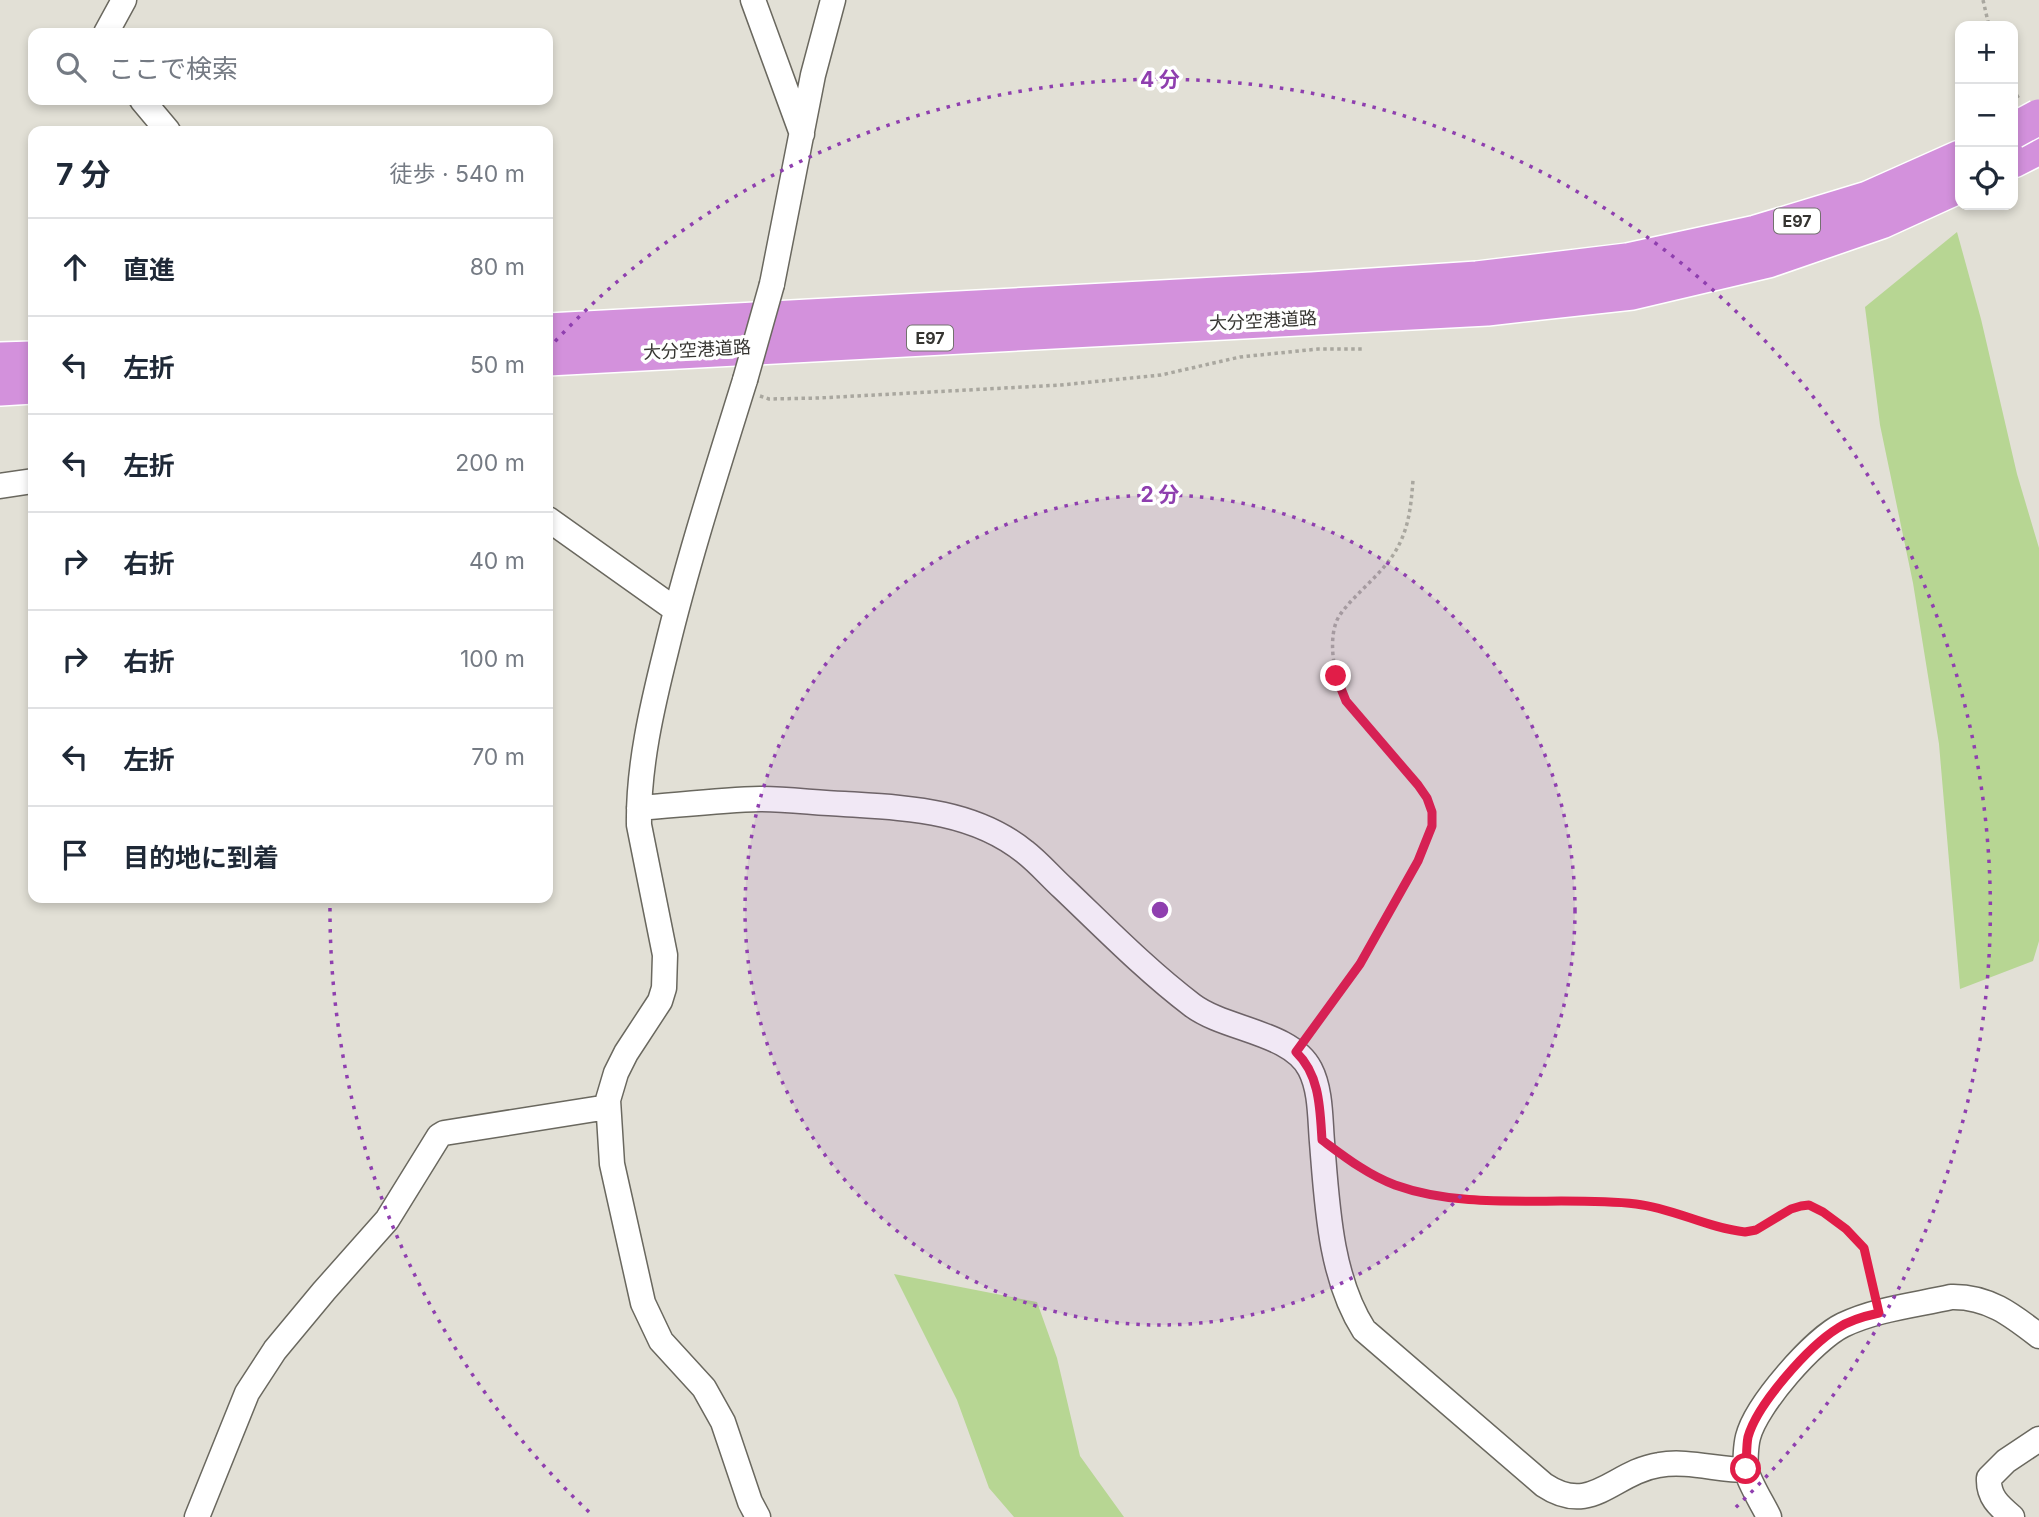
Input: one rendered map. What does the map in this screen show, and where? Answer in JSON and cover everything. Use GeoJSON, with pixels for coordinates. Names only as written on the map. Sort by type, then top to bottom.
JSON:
{"type":"FeatureCollection","features":[{"type":"Feature","properties":{"kind":"highway"},"geometry":{"type":"LineString","coordinates":[[2018,128],[2039,117]]}},
{"type":"Feature","properties":{"kind":"highway"},"geometry":{"type":"LineString","coordinates":[[2018,158],[2039,147]]}},
{"type":"Feature","properties":{"kind":"highway","name":"大分空港道路"},"geometry":{"type":"LineString","coordinates":[[1629,277],[1756,233],[1856,203],[1955,160]]}},
{"type":"Feature","properties":{"kind":"highway","name":"大分空港道路"},"geometry":{"type":"LineString","coordinates":[[553,358],[1312,304],[1477,279],[1629,277],[1768,260],[1881,221],[1955,187]]}},
{"type":"Feature","properties":{"kind":"highway","name":"大分空港道路"},"geometry":{"type":"LineString","coordinates":[[553,331],[1312,304]]}},
{"type":"Feature","properties":{"kind":"highway"},"geometry":{"type":"LineString","coordinates":[[0,360],[28,359]]}},
{"type":"Feature","properties":{"kind":"highway"},"geometry":{"type":"LineString","coordinates":[[0,388],[28,386]]}},
{"type":"Feature","properties":{"kind":"street"},"geometry":{"type":"LineString","coordinates":[[109,28],[124,0]]}},
{"type":"Feature","properties":{"kind":"street"},"geometry":{"type":"LineString","coordinates":[[753,0],[802,136]]}},
{"type":"Feature","properties":{"kind":"street"},"geometry":{"type":"LineString","coordinates":[[758,1517],[750,1502],[723,1422],[704,1388],[661,1340],[643,1303],[612,1164],[608,1100],[616,1073],[660,1001],[664,988],[665,955],[639,825],[651,715],[676,610],[772,284],[813,75],[833,0]]}},
{"type":"Feature","properties":{"kind":"street"},"geometry":{"type":"LineString","coordinates":[[146,105],[164,126]]}},
{"type":"Feature","properties":{"kind":"street"},"geometry":{"type":"LineString","coordinates":[[0,486],[28,482]]}},
{"type":"Feature","properties":{"kind":"street"},"geometry":{"type":"LineString","coordinates":[[553,523],[676,610]]}},
{"type":"Feature","properties":{"kind":"street"},"geometry":{"type":"LineString","coordinates":[[639,808],[761,799],[923,810],[954,816],[985,827],[1024,851],[1121,944],[1192,1005],[1215,1019],[1276,1041],[1296,1052],[1311,1069],[1315,1081],[1322,1140],[1328,1215],[1353,1313],[1364,1330],[1544,1485],[1564,1497],[1578,1498],[1596,1494],[1633,1472],[1660,1464],[1746,1469]]}},
{"type":"Feature","properties":{"kind":"street"},"geometry":{"type":"LineString","coordinates":[[197,1517],[247,1393],[283,1340],[387,1220],[439,1136],[495,1123],[608,1107]]}},
{"type":"Feature","properties":{"kind":"street"},"geometry":{"type":"LineString","coordinates":[[1769,1517],[1746,1469],[1750,1432],[1778,1387],[1799,1363],[1837,1328],[1879,1313],[1951,1297],[1975,1298],[2003,1309],[2039,1336]]}},
{"type":"Feature","properties":{"kind":"street"},"geometry":{"type":"LineString","coordinates":[[2012,1517],[1994,1501],[1989,1478],[2006,1461],[2039,1439]]}},
{"type":"Feature","properties":{"kind":"path"},"geometry":{"type":"LineString","coordinates":[[1983,0],[1988,21]]}},
{"type":"Feature","properties":{"kind":"path"},"geometry":{"type":"LineString","coordinates":[[743,386],[769,399],[1061,386],[1161,375],[1240,357],[1318,349],[1362,349]]}},
{"type":"Feature","properties":{"kind":"path"},"geometry":{"type":"LineString","coordinates":[[1296,1052],[1360,964],[1418,861],[1432,826],[1429,805],[1418,785],[1346,701],[1336,676],[1333,652],[1334,632],[1339,614],[1394,554],[1406,531],[1413,480]]}},
{"type":"Feature","properties":{"kind":"path"},"geometry":{"type":"LineString","coordinates":[[1322,1140],[1377,1177],[1398,1186],[1472,1200],[1636,1204],[1745,1232],[1756,1230],[1791,1209],[1809,1205],[1846,1229],[1864,1248],[1879,1313]]}},
{"type":"Feature","properties":{"kind":"green space"},"geometry":{"type":"Polygon","coordinates":[[[1957,232],[1981,319],[2017,474],[2039,548],[2039,941],[2033,961],[1960,989],[1939,744],[1913,583],[1880,425],[1865,307],[1957,232]]]}},
{"type":"Feature","properties":{"kind":"green space"},"geometry":{"type":"Polygon","coordinates":[[[894,1274],[1037,1302],[1057,1358],[1080,1456],[1124,1517],[1014,1517],[989,1488],[957,1400],[894,1274]]]}},
{"type":"Feature","properties":{"kind":"route"},"geometry":{"type":"LineString","coordinates":[[1336,676],[1346,701],[1427,798],[1432,812],[1432,826],[1418,861],[1360,964],[1296,1052],[1311,1069],[1315,1081],[1322,1140],[1377,1177],[1422,1192],[1472,1200],[1636,1204],[1745,1232],[1756,1230],[1791,1209],[1809,1205],[1846,1229],[1864,1248],[1879,1313],[1837,1328],[1799,1363],[1778,1387],[1750,1432],[1746,1469]]}}]}
